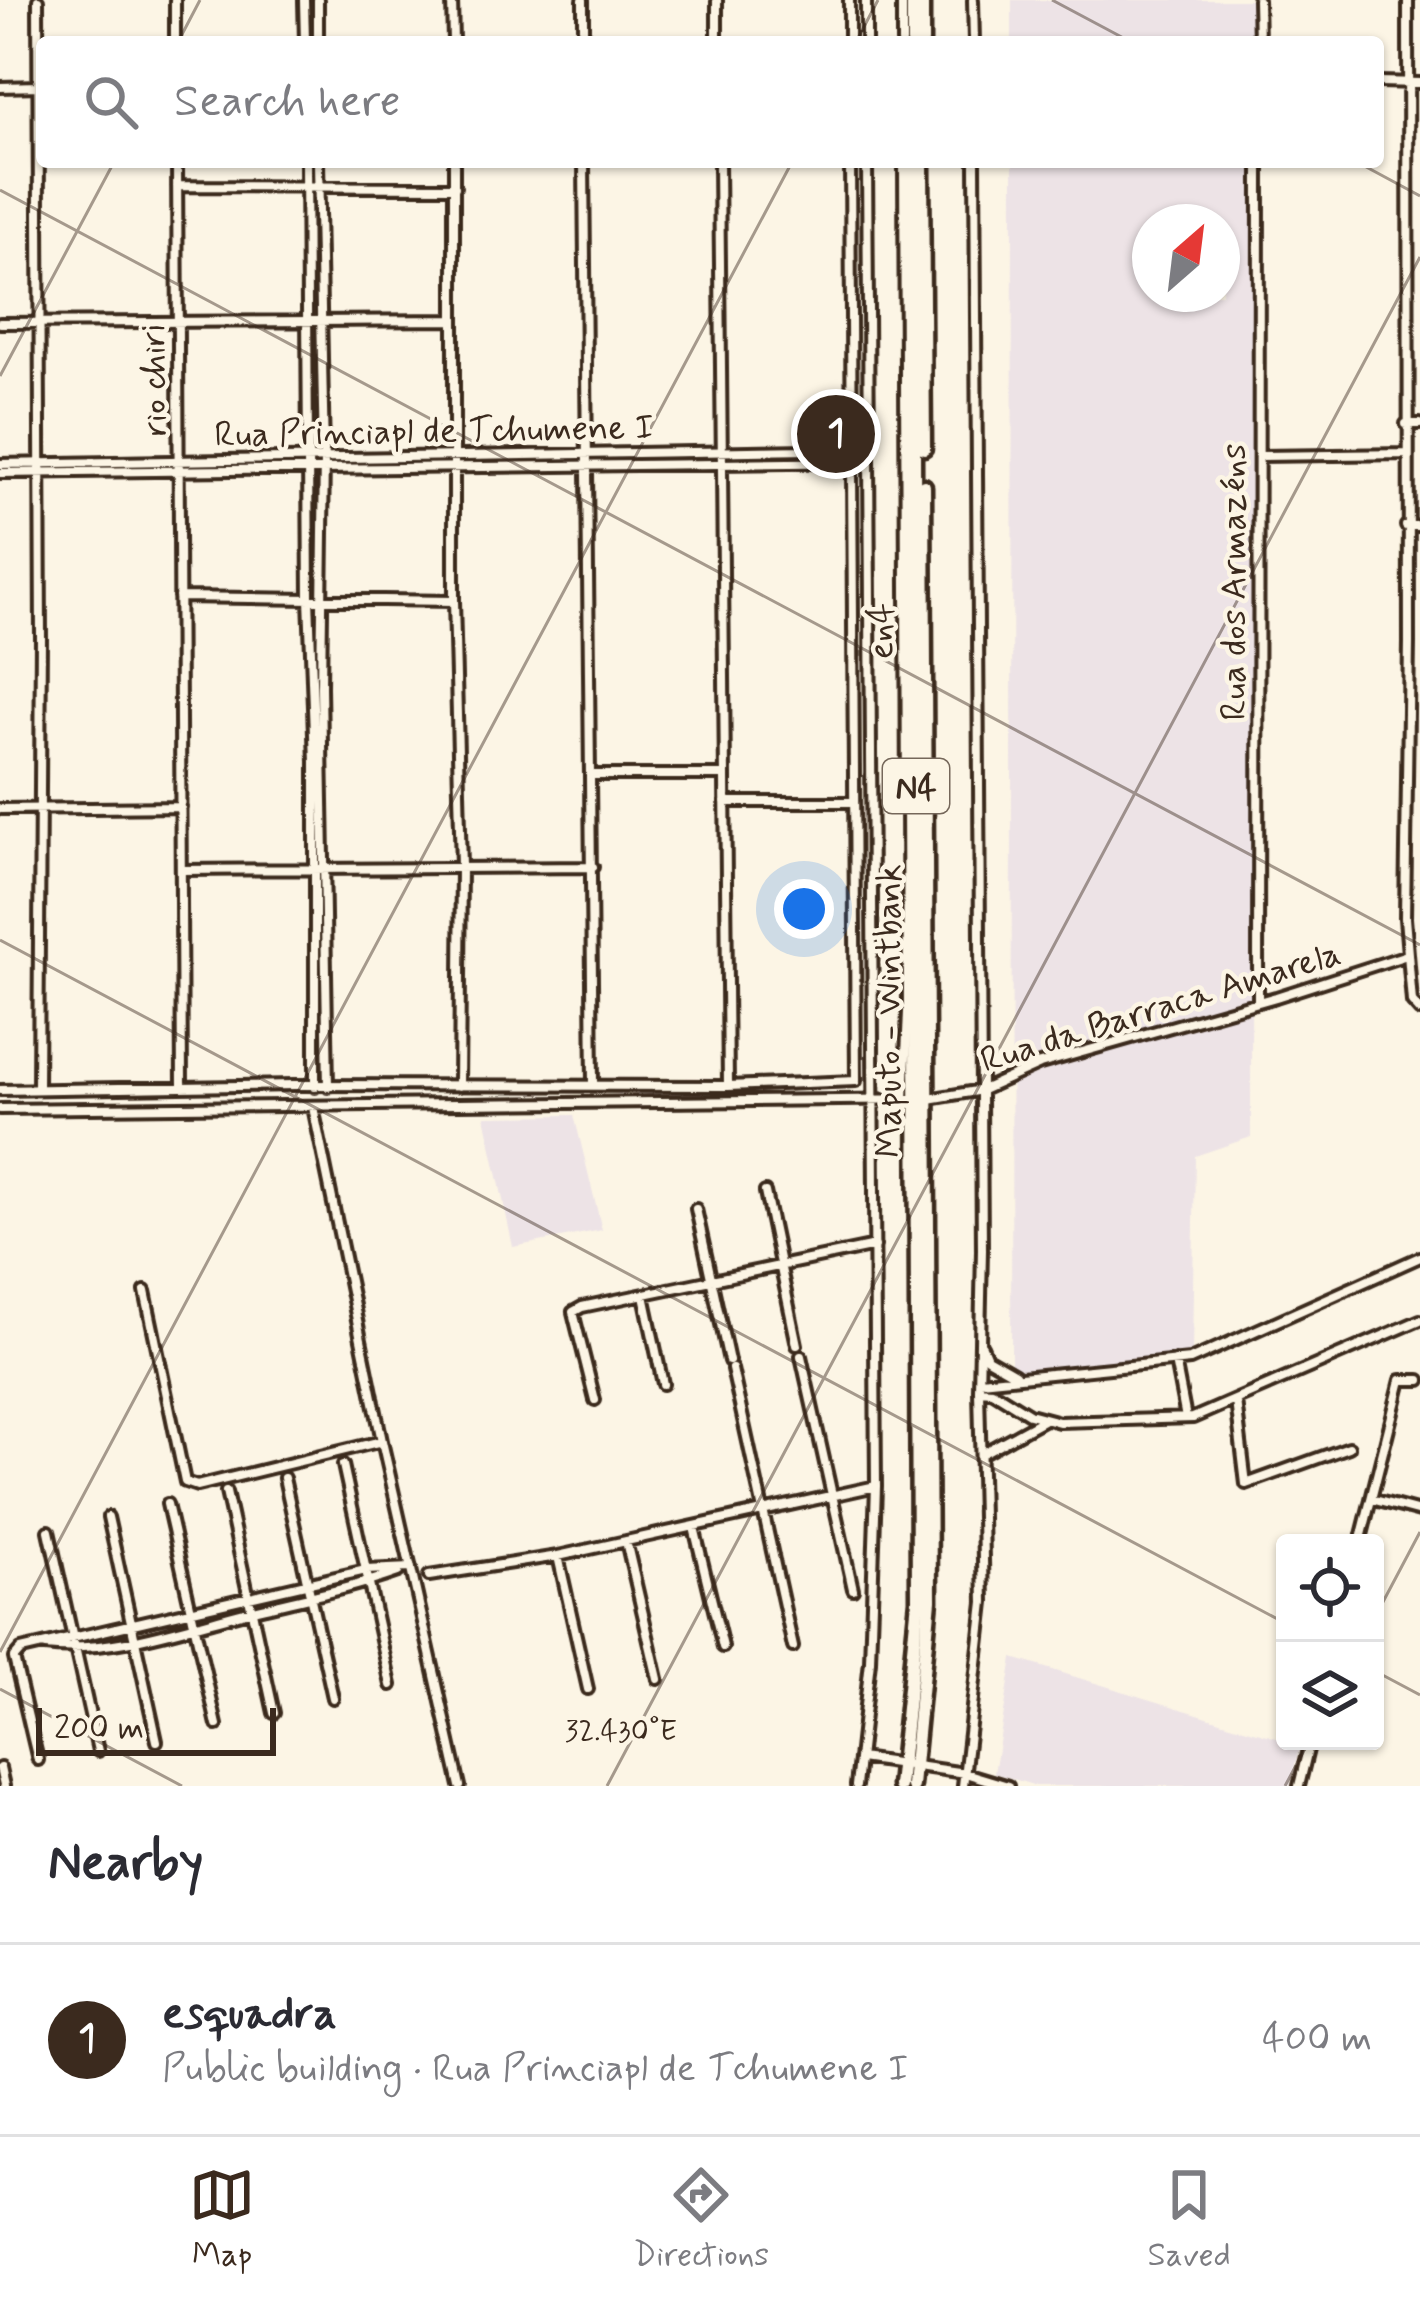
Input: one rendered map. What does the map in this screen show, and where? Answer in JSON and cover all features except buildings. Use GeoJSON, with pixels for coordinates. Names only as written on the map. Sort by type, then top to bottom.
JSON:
{"type":"FeatureCollection","features":[{"type":"Feature","properties":{"kind":"highway"},"geometry":{"type":"LineString","coordinates":[[913,0],[913,36]]}},
{"type":"Feature","properties":{"kind":"highway"},"geometry":{"type":"LineString","coordinates":[[922,0],[922,36]]}},
{"type":"Feature","properties":{"kind":"highway","name":"Maputo - Wintbank"},"geometry":{"type":"LineString","coordinates":[[908,168],[917,1100],[930,1600],[909,1765],[912,1786]]}},
{"type":"Feature","properties":{"kind":"highway","name":"Maputo - Wintbank"},"geometry":{"type":"LineString","coordinates":[[917,1100],[922,168]]}},
{"type":"Feature","properties":{"kind":"highway","name":"Maputo - Wintbank"},"geometry":{"type":"LineString","coordinates":[[899,1786],[909,1765]]}},
{"type":"Feature","properties":{"kind":"street"},"geometry":{"type":"LineString","coordinates":[[38,0],[39,36]]}},
{"type":"Feature","properties":{"kind":"street"},"geometry":{"type":"LineString","coordinates":[[175,0],[175,36]]}},
{"type":"Feature","properties":{"kind":"street"},"geometry":{"type":"LineString","coordinates":[[304,0],[305,36]]}},
{"type":"Feature","properties":{"kind":"street"},"geometry":{"type":"LineString","coordinates":[[318,0],[318,36]]}},
{"type":"Feature","properties":{"kind":"street"},"geometry":{"type":"LineString","coordinates":[[452,0],[453,36]]}},
{"type":"Feature","properties":{"kind":"street"},"geometry":{"type":"LineString","coordinates":[[583,0],[583,36]]}},
{"type":"Feature","properties":{"kind":"street"},"geometry":{"type":"LineString","coordinates":[[717,0],[717,36]]}},
{"type":"Feature","properties":{"kind":"street"},"geometry":{"type":"LineString","coordinates":[[849,0],[849,36]]}},
{"type":"Feature","properties":{"kind":"street"},"geometry":{"type":"LineString","coordinates":[[866,0],[866,36]]}},
{"type":"Feature","properties":{"kind":"street"},"geometry":{"type":"LineString","coordinates":[[902,0],[902,36]]}},
{"type":"Feature","properties":{"kind":"street"},"geometry":{"type":"LineString","coordinates":[[974,0],[974,36]]}},
{"type":"Feature","properties":{"kind":"street"},"geometry":{"type":"LineString","coordinates":[[1258,0],[1259,36]]}},
{"type":"Feature","properties":{"kind":"street"},"geometry":{"type":"LineString","coordinates":[[1408,0],[1406,526],[1414,642],[1407,955],[1412,1002],[1420,1011]]}},
{"type":"Feature","properties":{"kind":"street"},"geometry":{"type":"LineString","coordinates":[[1384,82],[1420,83]]}},
{"type":"Feature","properties":{"kind":"street"},"geometry":{"type":"LineString","coordinates":[[0,86],[36,86]]}},
{"type":"Feature","properties":{"kind":"street"},"geometry":{"type":"LineString","coordinates":[[38,1089],[41,168]]}},
{"type":"Feature","properties":{"kind":"street","name":"rio chiri"},"geometry":{"type":"LineString","coordinates":[[177,168],[182,1088]]}},
{"type":"Feature","properties":{"kind":"street"},"geometry":{"type":"LineString","coordinates":[[306,168],[315,1087]]}},
{"type":"Feature","properties":{"kind":"street"},"geometry":{"type":"LineString","coordinates":[[318,168],[328,1087]]}},
{"type":"Feature","properties":{"kind":"street"},"geometry":{"type":"LineString","coordinates":[[454,168],[454,601],[461,867],[458,1086]]}},
{"type":"Feature","properties":{"kind":"street"},"geometry":{"type":"LineString","coordinates":[[584,168],[593,1085]]}},
{"type":"Feature","properties":{"kind":"street"},"geometry":{"type":"LineString","coordinates":[[718,168],[728,1086]]}},
{"type":"Feature","properties":{"kind":"street"},"geometry":{"type":"LineString","coordinates":[[0,1090],[728,1086],[856,1081],[850,168]]}},
{"type":"Feature","properties":{"kind":"street"},"geometry":{"type":"LineString","coordinates":[[856,1786],[872,1621],[876,1486],[867,168]]}},
{"type":"Feature","properties":{"kind":"street"},"geometry":{"type":"LineString","coordinates":[[963,1786],[983,1602],[975,168]]}},
{"type":"Feature","properties":{"kind":"street","name":"Rua dos Armazéns"},"geometry":{"type":"LineString","coordinates":[[1258,1002],[1259,168]]}},
{"type":"Feature","properties":{"kind":"street"},"geometry":{"type":"LineString","coordinates":[[177,186],[455,187]]}},
{"type":"Feature","properties":{"kind":"street"},"geometry":{"type":"LineString","coordinates":[[0,323],[453,320]]}},
{"type":"Feature","properties":{"kind":"street"},"geometry":{"type":"LineString","coordinates":[[1406,424],[1420,424]]}},
{"type":"Feature","properties":{"kind":"street","name":"Rua Princiapl de Tchumene I"},"geometry":{"type":"LineString","coordinates":[[454,460],[588,465],[869,449]]}},
{"type":"Feature","properties":{"kind":"street","name":"Rua Princiapl de Tchumene I"},"geometry":{"type":"LineString","coordinates":[[41,468],[180,458],[454,460],[588,454],[869,462]]}},
{"type":"Feature","properties":{"kind":"street"},"geometry":{"type":"LineString","coordinates":[[1260,456],[1407,454]]}},
{"type":"Feature","properties":{"kind":"street","name":"Rua Princiapl de Tchumene I"},"geometry":{"type":"LineString","coordinates":[[0,468],[180,470],[311,461]]}},
{"type":"Feature","properties":{"kind":"street"},"geometry":{"type":"LineString","coordinates":[[1406,526],[1420,526]]}},
{"type":"Feature","properties":{"kind":"street"},"geometry":{"type":"LineString","coordinates":[[179,597],[454,601]]}},
{"type":"Feature","properties":{"kind":"street"},"geometry":{"type":"LineString","coordinates":[[592,775],[724,775]]}},
{"type":"Feature","properties":{"kind":"street"},"geometry":{"type":"LineString","coordinates":[[725,802],[854,802]]}},
{"type":"Feature","properties":{"kind":"street"},"geometry":{"type":"LineString","coordinates":[[0,809],[181,807]]}},
{"type":"Feature","properties":{"kind":"street"},"geometry":{"type":"LineString","coordinates":[[182,869],[593,867]]}},
{"type":"Feature","properties":{"kind":"street","name":"Rua da Barraca Amarela"},"geometry":{"type":"LineString","coordinates":[[0,1109],[917,1100],[982,1090],[1040,1064],[1407,955]]}},
{"type":"Feature","properties":{"kind":"street"},"geometry":{"type":"LineString","coordinates":[[314,1107],[382,1441],[460,1786]]}},
{"type":"Feature","properties":{"kind":"street"},"geometry":{"type":"LineString","coordinates":[[765,1192],[797,1345]]}},
{"type":"Feature","properties":{"kind":"street"},"geometry":{"type":"LineString","coordinates":[[696,1209],[793,1647]]}},
{"type":"Feature","properties":{"kind":"street"},"geometry":{"type":"LineString","coordinates":[[596,1400],[573,1312],[875,1246]]}},
{"type":"Feature","properties":{"kind":"street"},"geometry":{"type":"LineString","coordinates":[[979,1386],[1019,1376],[1174,1361],[1211,1352],[1420,1257]]}},
{"type":"Feature","properties":{"kind":"street"},"geometry":{"type":"LineString","coordinates":[[145,1291],[185,1482],[197,1486],[382,1441]]}},
{"type":"Feature","properties":{"kind":"street"},"geometry":{"type":"LineString","coordinates":[[644,1295],[663,1384]]}},
{"type":"Feature","properties":{"kind":"street"},"geometry":{"type":"LineString","coordinates":[[979,1386],[1045,1419],[1186,1418],[1236,1401],[1420,1320]]}},
{"type":"Feature","properties":{"kind":"street"},"geometry":{"type":"LineString","coordinates":[[980,1339],[987,1358],[1019,1376]]}},
{"type":"Feature","properties":{"kind":"street"},"geometry":{"type":"LineString","coordinates":[[800,1356],[853,1589]]}},
{"type":"Feature","properties":{"kind":"street"},"geometry":{"type":"LineString","coordinates":[[1174,1361],[1186,1418]]}},
{"type":"Feature","properties":{"kind":"street"},"geometry":{"type":"LineString","coordinates":[[1362,1534],[1401,1380],[1420,1380]]}},
{"type":"Feature","properties":{"kind":"street"},"geometry":{"type":"LineString","coordinates":[[1236,1401],[1246,1484],[1349,1447]]}},
{"type":"Feature","properties":{"kind":"street"},"geometry":{"type":"LineString","coordinates":[[981,1454],[1045,1419]]}},
{"type":"Feature","properties":{"kind":"street"},"geometry":{"type":"LineString","coordinates":[[343,1466],[392,1685]]}},
{"type":"Feature","properties":{"kind":"street"},"geometry":{"type":"LineString","coordinates":[[284,1478],[333,1698]]}},
{"type":"Feature","properties":{"kind":"street"},"geometry":{"type":"LineString","coordinates":[[429,1576],[558,1556],[876,1486]]}},
{"type":"Feature","properties":{"kind":"street"},"geometry":{"type":"LineString","coordinates":[[226,1492],[274,1713]]}},
{"type":"Feature","properties":{"kind":"street"},"geometry":{"type":"LineString","coordinates":[[1371,1499],[1420,1512]]}},
{"type":"Feature","properties":{"kind":"street"},"geometry":{"type":"LineString","coordinates":[[167,1504],[217,1725]]}},
{"type":"Feature","properties":{"kind":"street"},"geometry":{"type":"LineString","coordinates":[[108,1517],[158,1741]]}},
{"type":"Feature","properties":{"kind":"street"},"geometry":{"type":"LineString","coordinates":[[694,1527],[723,1647]]}},
{"type":"Feature","properties":{"kind":"street"},"geometry":{"type":"LineString","coordinates":[[49,1531],[98,1751]]}},
{"type":"Feature","properties":{"kind":"street"},"geometry":{"type":"LineString","coordinates":[[626,1541],[658,1679]]}},
{"type":"Feature","properties":{"kind":"street"},"geometry":{"type":"LineString","coordinates":[[558,1556],[588,1689]]}},
{"type":"Feature","properties":{"kind":"street"},"geometry":{"type":"LineString","coordinates":[[38,1760],[14,1658],[21,1650],[366,1570],[411,1568]]}},
{"type":"Feature","properties":{"kind":"street"},"geometry":{"type":"LineString","coordinates":[[42,1646],[74,1650],[133,1638],[309,1598],[411,1568]]}},
{"type":"Feature","properties":{"kind":"street"},"geometry":{"type":"LineString","coordinates":[[1299,1786],[1308,1750]]}},
{"type":"Feature","properties":{"kind":"street"},"geometry":{"type":"LineString","coordinates":[[860,1758],[965,1773],[1008,1786]]}},
{"type":"Feature","properties":{"kind":"street"},"geometry":{"type":"LineString","coordinates":[[0,1768],[4,1786]]}},
{"type":"Feature","properties":{"kind":"shaded area"},"geometry":{"type":"Polygon","coordinates":[[[1012,0],[1251,0],[1251,36],[1012,36],[1012,0]]]}},
{"type":"Feature","properties":{"kind":"shaded area"},"geometry":{"type":"Polygon","coordinates":[[[1013,168],[1252,168],[1251,1137],[1195,1156],[1192,1356],[1011,1371],[1013,168]]]}},
{"type":"Feature","properties":{"kind":"shaded area"},"geometry":{"type":"Polygon","coordinates":[[[574,1115],[602,1230],[513,1247],[485,1116],[574,1115]]]}},
{"type":"Feature","properties":{"kind":"shaded area"},"geometry":{"type":"Polygon","coordinates":[[[1013,1658],[1276,1738],[1276,1750],[1299,1750],[1290,1786],[1036,1786],[994,1773],[1013,1658]]]}},
{"type":"Feature","properties":{"kind":"place","name":"esquadra"},"geometry":{"type":"Point","coordinates":[836,434]}}]}
